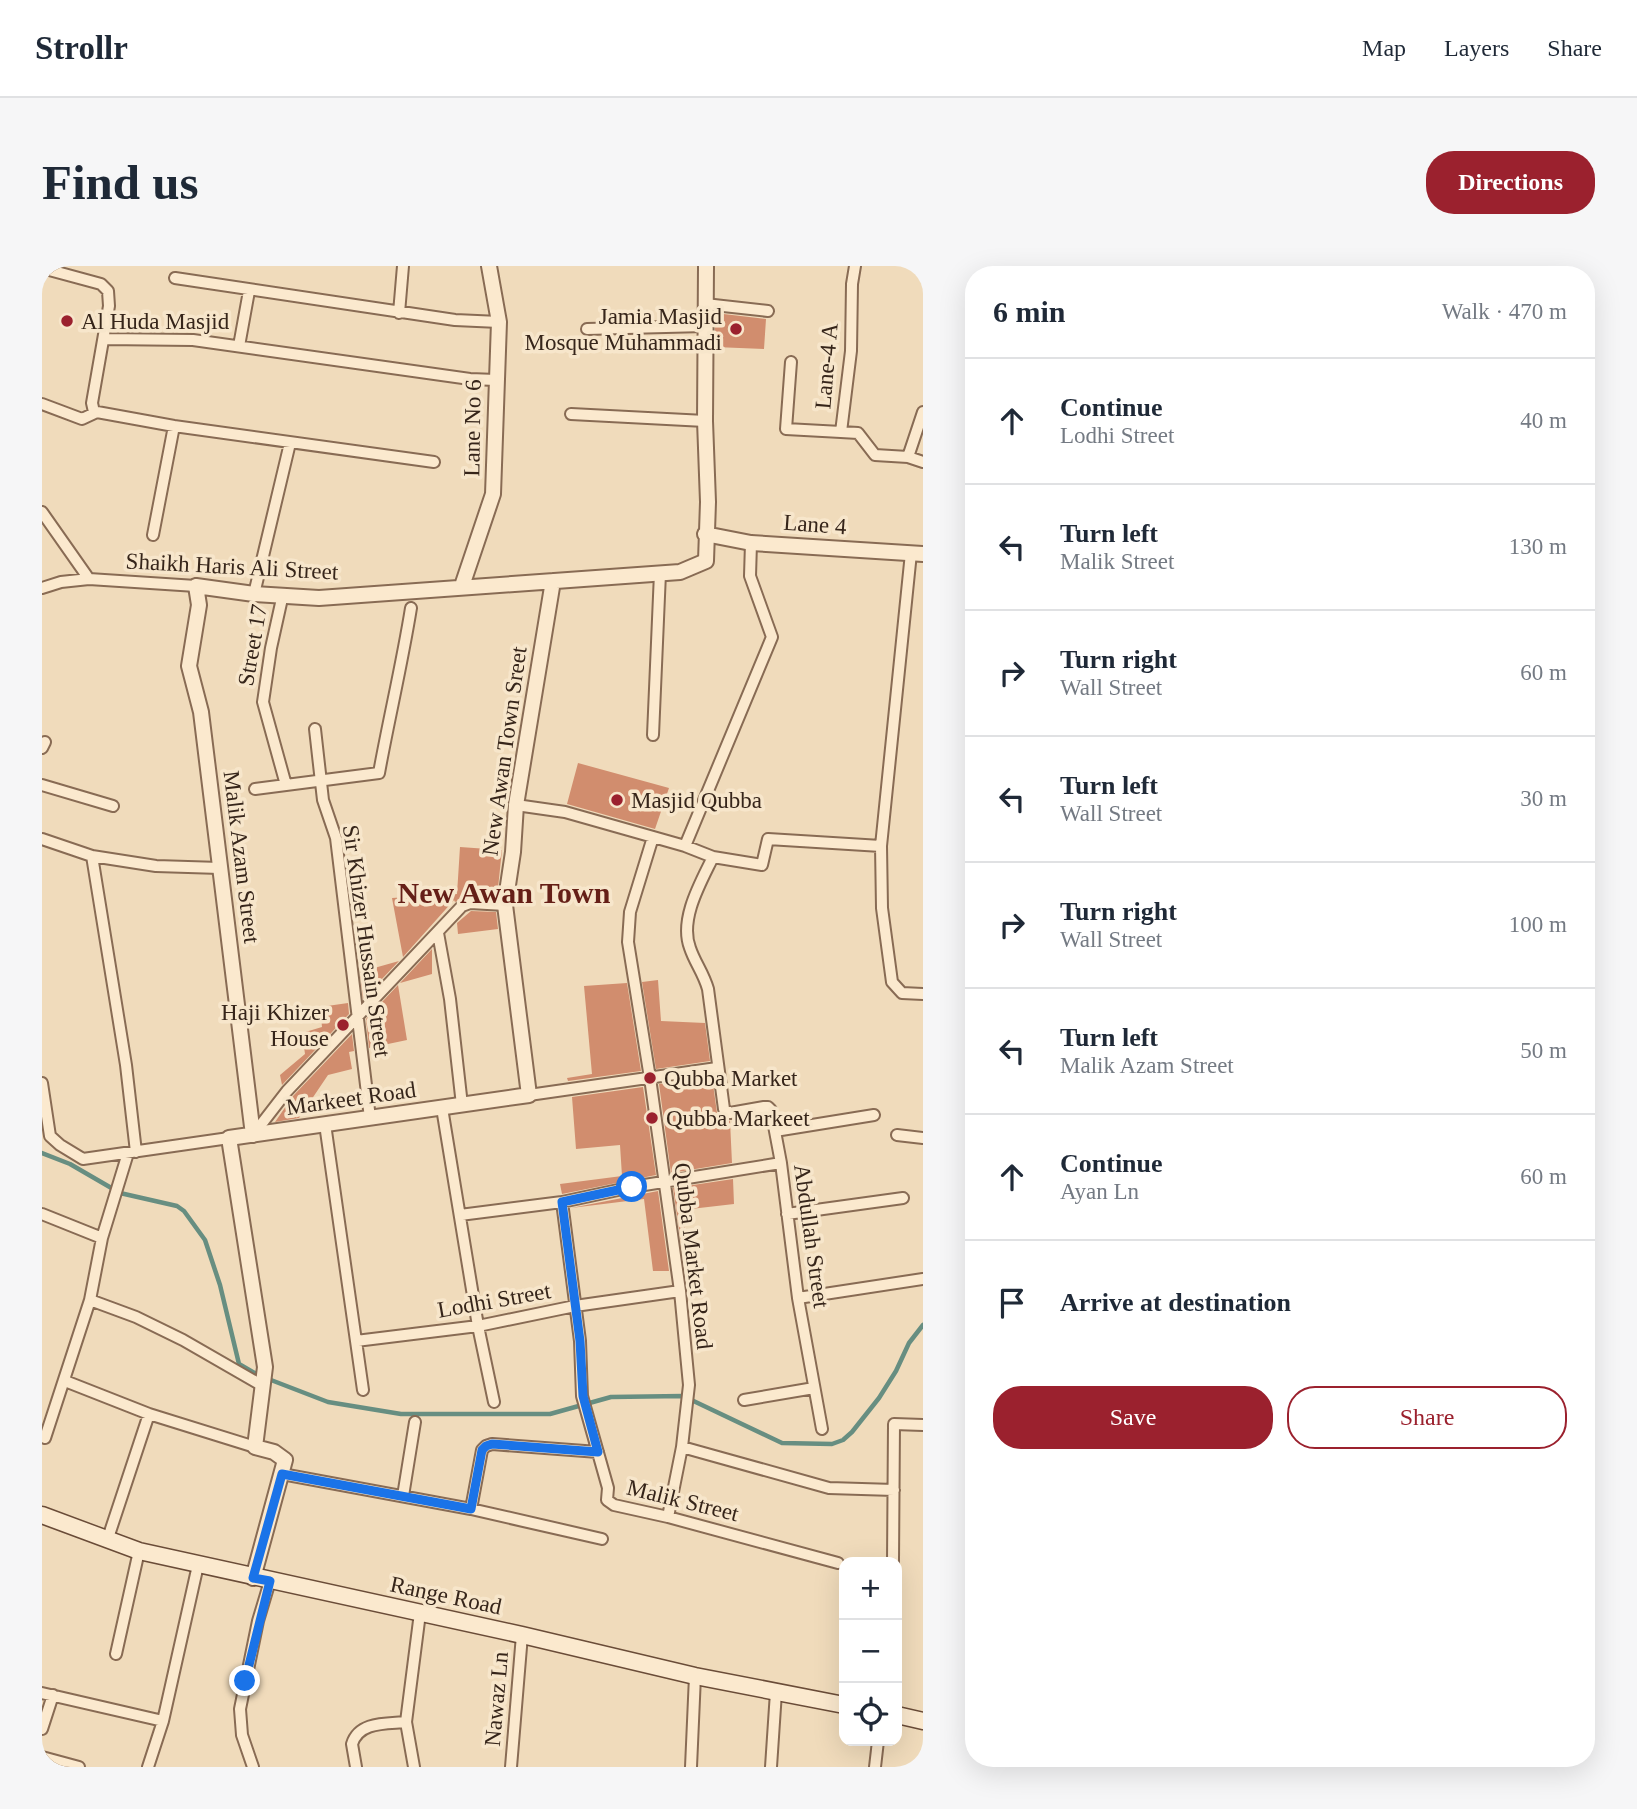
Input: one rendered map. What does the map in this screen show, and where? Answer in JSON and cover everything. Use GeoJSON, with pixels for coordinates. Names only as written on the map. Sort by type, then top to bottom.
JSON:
{"type":"FeatureCollection","features":[{"type":"Feature","properties":{"kind":"main road","name":"Range Road"},"geometry":{"type":"LineString","coordinates":[[42,1515],[107,1541],[198,1565],[522,1635],[695,1676],[839,1704]]}},
{"type":"Feature","properties":{"kind":"main road"},"geometry":{"type":"LineString","coordinates":[[902,1717],[923,1721]]}},
{"type":"Feature","properties":{"kind":"street"},"geometry":{"type":"LineString","coordinates":[[399,313],[403,266]]}},
{"type":"Feature","properties":{"kind":"street","name":"Lane No 6"},"geometry":{"type":"LineString","coordinates":[[463,586],[493,494],[499,322],[489,266]]}},
{"type":"Feature","properties":{"kind":"street"},"geometry":{"type":"LineString","coordinates":[[705,534],[708,502],[705,421],[706,266]]}},
{"type":"Feature","properties":{"kind":"street","name":"Lane-4 A"},"geometry":{"type":"LineString","coordinates":[[791,362],[786,429],[841,432],[851,351],[852,284],[855,266]]}},
{"type":"Feature","properties":{"kind":"street"},"geometry":{"type":"LineString","coordinates":[[42,268],[104,285],[109,297],[92,403],[94,412]]}},
{"type":"Feature","properties":{"kind":"street"},"geometry":{"type":"LineString","coordinates":[[175,278],[399,313],[499,322]]}},
{"type":"Feature","properties":{"kind":"street"},"geometry":{"type":"LineString","coordinates":[[239,346],[249,291]]}},
{"type":"Feature","properties":{"kind":"street"},"geometry":{"type":"LineString","coordinates":[[705,304],[768,311]]}},
{"type":"Feature","properties":{"kind":"street"},"geometry":{"type":"LineString","coordinates":[[587,329],[705,326]]}},
{"type":"Feature","properties":{"kind":"street"},"geometry":{"type":"LineString","coordinates":[[104,339],[174,339],[470,379],[496,380]]}},
{"type":"Feature","properties":{"kind":"street"},"geometry":{"type":"LineString","coordinates":[[42,404],[82,419],[94,412],[174,426],[434,462]]}},
{"type":"Feature","properties":{"kind":"street"},"geometry":{"type":"LineString","coordinates":[[908,457],[923,412]]}},
{"type":"Feature","properties":{"kind":"street"},"geometry":{"type":"LineString","coordinates":[[571,414],[705,421]]}},
{"type":"Feature","properties":{"kind":"street"},"geometry":{"type":"LineString","coordinates":[[153,535],[174,426]]}},
{"type":"Feature","properties":{"kind":"street"},"geometry":{"type":"LineString","coordinates":[[841,432],[858,433],[875,455],[908,457],[923,462]]}},
{"type":"Feature","properties":{"kind":"street"},"geometry":{"type":"LineString","coordinates":[[254,594],[290,443]]}},
{"type":"Feature","properties":{"kind":"street"},"geometry":{"type":"LineString","coordinates":[[42,512],[89,579]]}},
{"type":"Feature","properties":{"kind":"street","name":"Shaikh Haris Ali Street"},"geometry":{"type":"LineString","coordinates":[[42,588],[61,582],[89,579],[319,597],[680,572],[706,561],[705,534]]}},
{"type":"Feature","properties":{"kind":"street","name":"Lane 4"},"geometry":{"type":"LineString","coordinates":[[705,534],[751,543],[917,554]]}},
{"type":"Feature","properties":{"kind":"street"},"geometry":{"type":"LineString","coordinates":[[685,846],[772,637],[750,576],[751,543]]}},
{"type":"Feature","properties":{"kind":"street"},"geometry":{"type":"LineString","coordinates":[[917,554],[881,846],[882,908],[892,982],[902,993],[923,994]]}},
{"type":"Feature","properties":{"kind":"street"},"geometry":{"type":"LineString","coordinates":[[653,735],[660,573]]}},
{"type":"Feature","properties":{"kind":"street","name":"New Awan Town Sreet"},"geometry":{"type":"LineString","coordinates":[[529,1095],[505,905],[513,852],[516,805],[553,581]]}},
{"type":"Feature","properties":{"kind":"street","name":"Malik Azam Street"},"geometry":{"type":"LineString","coordinates":[[196,586],[199,605],[189,666],[201,712],[253,1135]]}},
{"type":"Feature","properties":{"kind":"street","name":"Street 17"},"geometry":{"type":"LineString","coordinates":[[283,594],[263,702],[286,785]]}},
{"type":"Feature","properties":{"kind":"street"},"geometry":{"type":"LineString","coordinates":[[255,789],[379,773],[411,608]]}},
{"type":"Feature","properties":{"kind":"street","name":"Sir Khizer Hussain Street"},"geometry":{"type":"LineString","coordinates":[[316,729],[323,800],[336,838],[370,1118]]}},
{"type":"Feature","properties":{"kind":"street"},"geometry":{"type":"LineString","coordinates":[[42,785],[113,806]]}},
{"type":"Feature","properties":{"kind":"street"},"geometry":{"type":"LineString","coordinates":[[516,805],[565,812],[685,846],[713,857],[762,865],[768,839],[881,846]]}},
{"type":"Feature","properties":{"kind":"street","name":"Qubba Market Road"},"geometry":{"type":"LineString","coordinates":[[653,837],[630,912],[628,942],[680,1291],[689,1385],[682,1447],[668,1517]]}},
{"type":"Feature","properties":{"kind":"street"},"geometry":{"type":"LineString","coordinates":[[42,839],[92,856],[156,866],[220,868]]}},
{"type":"Feature","properties":{"kind":"street"},"geometry":{"type":"LineString","coordinates":[[42,845],[56,844]]}},
{"type":"Feature","properties":{"kind":"street"},"geometry":{"type":"LineString","coordinates":[[44,1438],[90,1300],[111,1200],[132,1152],[127,1065],[92,856]]}},
{"type":"Feature","properties":{"kind":"street","name":"Abdullah Street"},"geometry":{"type":"LineString","coordinates":[[713,857],[695,896],[689,920],[688,945],[703,970],[708,989],[717,1068],[726,1112],[768,1107],[775,1131],[798,1298],[822,1429]]}},
{"type":"Feature","properties":{"kind":"street"},"geometry":{"type":"LineString","coordinates":[[253,1135],[287,1091],[466,903],[505,905]]}},
{"type":"Feature","properties":{"kind":"street"},"geometry":{"type":"LineString","coordinates":[[438,933],[450,999],[462,1105]]}},
{"type":"Feature","properties":{"kind":"street","name":"Markeet Road"},"geometry":{"type":"LineString","coordinates":[[42,1083],[50,1136],[83,1159],[717,1068]]}},
{"type":"Feature","properties":{"kind":"street"},"geometry":{"type":"LineString","coordinates":[[442,1108],[478,1326],[494,1402]]}},
{"type":"Feature","properties":{"kind":"street"},"geometry":{"type":"LineString","coordinates":[[775,1131],[874,1115]]}},
{"type":"Feature","properties":{"kind":"street"},"geometry":{"type":"LineString","coordinates":[[325,1125],[363,1390]]}},
{"type":"Feature","properties":{"kind":"street"},"geometry":{"type":"LineString","coordinates":[[897,1135],[923,1138]]}},
{"type":"Feature","properties":{"kind":"street"},"geometry":{"type":"LineString","coordinates":[[229,1138],[264,1378],[255,1447]]}},
{"type":"Feature","properties":{"kind":"street"},"geometry":{"type":"LineString","coordinates":[[460,1215],[562,1202],[781,1163]]}},
{"type":"Feature","properties":{"kind":"street"},"geometry":{"type":"LineString","coordinates":[[788,1214],[903,1198]]}},
{"type":"Feature","properties":{"kind":"street","name":"Malik Street"},"geometry":{"type":"LineString","coordinates":[[562,1202],[583,1396],[608,1488],[607,1500],[614,1505],[838,1563]]}},
{"type":"Feature","properties":{"kind":"street"},"geometry":{"type":"LineString","coordinates":[[42,1216],[102,1238]]}},
{"type":"Feature","properties":{"kind":"street"},"geometry":{"type":"LineString","coordinates":[[798,1298],[923,1279]]}},
{"type":"Feature","properties":{"kind":"street","name":"Lodhi Street"},"geometry":{"type":"LineString","coordinates":[[356,1340],[478,1326],[575,1306],[680,1291]]}},
{"type":"Feature","properties":{"kind":"street"},"geometry":{"type":"LineString","coordinates":[[90,1300],[136,1317],[264,1378]]}},
{"type":"Feature","properties":{"kind":"street"},"geometry":{"type":"LineString","coordinates":[[65,1381],[149,1414],[281,1456],[285,1461],[253,1578]]}},
{"type":"Feature","properties":{"kind":"street"},"geometry":{"type":"LineString","coordinates":[[744,1400],[814,1388]]}},
{"type":"Feature","properties":{"kind":"street"},"geometry":{"type":"LineString","coordinates":[[107,1541],[149,1414]]}},
{"type":"Feature","properties":{"kind":"street"},"geometry":{"type":"LineString","coordinates":[[403,1496],[415,1422]]}},
{"type":"Feature","properties":{"kind":"street"},"geometry":{"type":"LineString","coordinates":[[893,1557],[894,1424],[923,1425]]}},
{"type":"Feature","properties":{"kind":"street"},"geometry":{"type":"LineString","coordinates":[[471,1509],[482,1450],[486,1446],[492,1444],[598,1452]]}},
{"type":"Feature","properties":{"kind":"street"},"geometry":{"type":"LineString","coordinates":[[682,1447],[829,1488],[894,1490]]}},
{"type":"Feature","properties":{"kind":"street"},"geometry":{"type":"LineString","coordinates":[[282,1474],[471,1509],[602,1539]]}},
{"type":"Feature","properties":{"kind":"street"},"geometry":{"type":"LineString","coordinates":[[116,1654],[139,1551]]}},
{"type":"Feature","properties":{"kind":"street"},"geometry":{"type":"LineString","coordinates":[[148,1767],[163,1721],[198,1565]]}},
{"type":"Feature","properties":{"kind":"street"},"geometry":{"type":"LineString","coordinates":[[253,1767],[242,1735],[240,1709],[258,1621],[270,1581]]}},
{"type":"Feature","properties":{"kind":"street"},"geometry":{"type":"LineString","coordinates":[[414,1767],[406,1722],[420,1613]]}},
{"type":"Feature","properties":{"kind":"street","name":"Nawaz Ln"},"geometry":{"type":"LineString","coordinates":[[511,1767],[522,1635]]}},
{"type":"Feature","properties":{"kind":"street"},"geometry":{"type":"LineString","coordinates":[[691,1767],[695,1676]]}},
{"type":"Feature","properties":{"kind":"street"},"geometry":{"type":"LineString","coordinates":[[771,1767],[776,1692]]}},
{"type":"Feature","properties":{"kind":"street"},"geometry":{"type":"LineString","coordinates":[[42,1729],[48,1694],[163,1721]]}},
{"type":"Feature","properties":{"kind":"street"},"geometry":{"type":"LineString","coordinates":[[356,1767],[352,1744],[361,1731],[368,1726],[406,1722]]}},
{"type":"Feature","properties":{"kind":"street"},"geometry":{"type":"LineString","coordinates":[[875,1767],[877,1746]]}},
{"type":"Feature","properties":{"kind":"street"},"geometry":{"type":"LineString","coordinates":[[42,1757],[79,1767]]}},
{"type":"Feature","properties":{"kind":"building","name":"Jamia Masjid Mosque Muhammadi"},"geometry":{"type":"Polygon","coordinates":[[[715,313],[766,319],[764,349],[715,347],[715,313]]]}},
{"type":"Feature","properties":{"kind":"building","name":"Masjid Qubba"},"geometry":{"type":"Polygon","coordinates":[[[578,763],[669,788],[655,829],[567,804],[578,763]]]}},
{"type":"Feature","properties":{"kind":"building"},"geometry":{"type":"Polygon","coordinates":[[[460,847],[502,850],[497,897],[470,895],[455,902],[454,900],[403,957],[392,898],[457,894],[460,847]]]}},
{"type":"Feature","properties":{"kind":"building"},"geometry":{"type":"Polygon","coordinates":[[[471,911],[496,912],[498,929],[458,934],[457,923],[471,911]]]}},
{"type":"Feature","properties":{"kind":"building"},"geometry":{"type":"Polygon","coordinates":[[[432,949],[432,974],[400,983],[432,949]]]}},
{"type":"Feature","properties":{"kind":"building"},"geometry":{"type":"Polygon","coordinates":[[[399,961],[363,999],[360,972],[399,961]]]}},
{"type":"Feature","properties":{"kind":"building"},"geometry":{"type":"Polygon","coordinates":[[[658,980],[661,1021],[705,1023],[710,1061],[656,1069],[642,982],[658,980]]]}},
{"type":"Feature","properties":{"kind":"building"},"geometry":{"type":"Polygon","coordinates":[[[627,983],[641,1071],[568,1081],[567,1078],[592,1074],[584,986],[627,983]]]}},
{"type":"Feature","properties":{"kind":"building"},"geometry":{"type":"Polygon","coordinates":[[[398,985],[407,1040],[369,1048],[366,1019],[398,985]]]}},
{"type":"Feature","properties":{"kind":"building"},"geometry":{"type":"Polygon","coordinates":[[[348,1003],[349,1014],[282,1085],[280,1075],[305,1054],[302,1033],[322,1027],[320,1007],[348,1003]]]}},
{"type":"Feature","properties":{"kind":"building"},"geometry":{"type":"Polygon","coordinates":[[[352,1034],[354,1051],[349,1052],[352,1069],[328,1075],[299,1118],[275,1122],[293,1096],[352,1034]]]}},
{"type":"Feature","properties":{"kind":"building"},"geometry":{"type":"Polygon","coordinates":[[[712,1077],[717,1113],[730,1121],[732,1163],[671,1173],[659,1084],[712,1077]]]}},
{"type":"Feature","properties":{"kind":"building"},"geometry":{"type":"Polygon","coordinates":[[[643,1087],[656,1175],[562,1194],[560,1184],[622,1176],[620,1145],[576,1149],[572,1097],[643,1087]]]}},
{"type":"Feature","properties":{"kind":"building"},"geometry":{"type":"Polygon","coordinates":[[[733,1179],[734,1204],[682,1210],[691,1270],[685,1270],[673,1188],[733,1179]]]}},
{"type":"Feature","properties":{"kind":"building"},"geometry":{"type":"Polygon","coordinates":[[[658,1191],[669,1271],[653,1271],[644,1199],[571,1208],[658,1191]]]}},
{"type":"Feature","properties":{"kind":"waterway"},"geometry":{"type":"LineString","coordinates":[[42,1153],[70,1164],[120,1193],[177,1206],[184,1211],[205,1240],[220,1285],[239,1364],[258,1375],[328,1402],[401,1414],[550,1414],[611,1397],[683,1396],[782,1443],[832,1444],[843,1440],[852,1432],[879,1398],[909,1343],[923,1325]]}},
{"type":"Feature","properties":{"kind":"place","name":"Al Huda Masjid"},"geometry":{"type":"Point","coordinates":[67,321]}},
{"type":"Feature","properties":{"kind":"place","name":"Jamia Masjid Mosque Muhammadi"},"geometry":{"type":"Point","coordinates":[736,329]}},
{"type":"Feature","properties":{"kind":"place","name":"Masjid Qubba"},"geometry":{"type":"Point","coordinates":[617,800]}},
{"type":"Feature","properties":{"kind":"place","name":"Haji Khizer House"},"geometry":{"type":"Point","coordinates":[343,1025]}},
{"type":"Feature","properties":{"kind":"place","name":"Qubba Market"},"geometry":{"type":"Point","coordinates":[650,1078]}},
{"type":"Feature","properties":{"kind":"place","name":"Qubba Markeet"},"geometry":{"type":"Point","coordinates":[652,1118]}},
{"type":"Feature","properties":{"kind":"district","name":"New Awan Town"},"geometry":{"type":"Point","coordinates":[504,893]}},
{"type":"Feature","properties":{"kind":"route"},"geometry":{"type":"LineString","coordinates":[[245,1681],[270,1581],[253,1578],[282,1474],[471,1509],[482,1450],[486,1446],[492,1444],[598,1452],[583,1396],[580,1341],[562,1202],[632,1187]]}}]}
